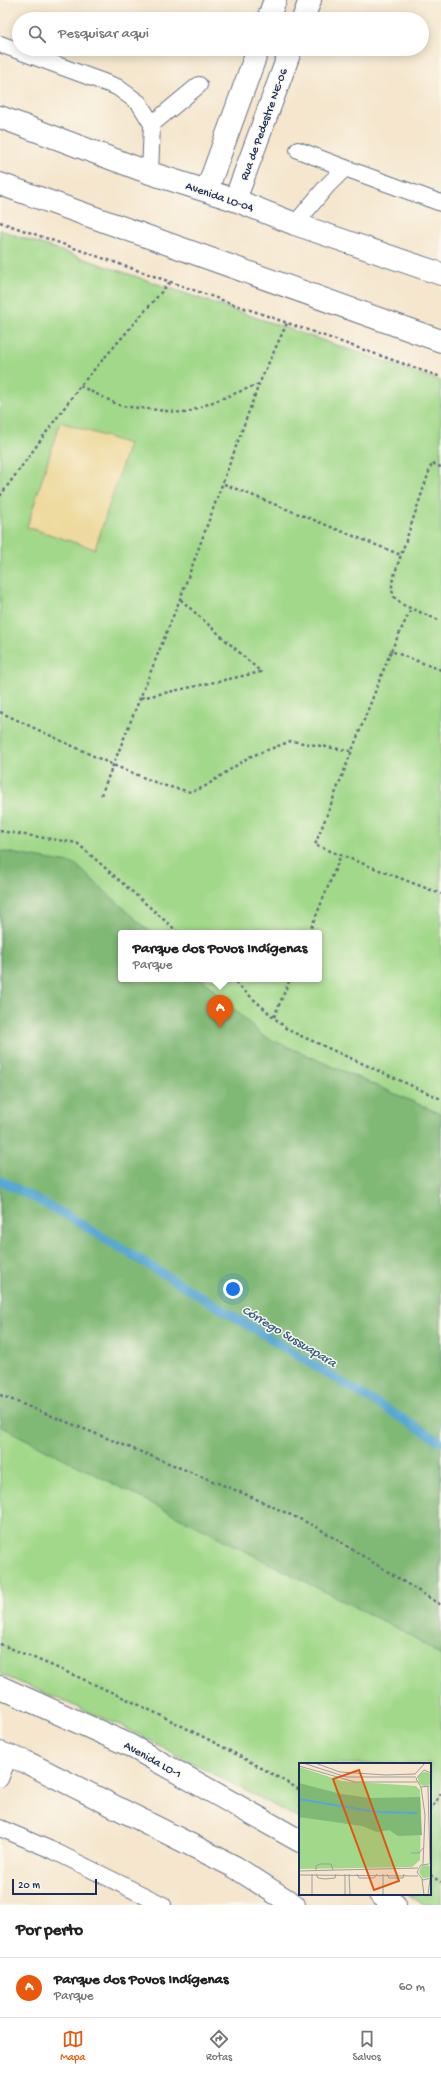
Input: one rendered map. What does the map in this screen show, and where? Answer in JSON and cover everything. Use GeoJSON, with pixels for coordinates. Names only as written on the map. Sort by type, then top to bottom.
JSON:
{"type":"FeatureCollection","features":[{"type":"Feature","properties":{"kind":"street"},"geometry":{"type":"LineString","coordinates":[[271,12],[275,0]]}},
{"type":"Feature","properties":{"kind":"street"},"geometry":{"type":"LineString","coordinates":[[305,12],[310,0]]}},
{"type":"Feature","properties":{"kind":"street"},"geometry":{"type":"LineString","coordinates":[[207,190],[255,56]]}},
{"type":"Feature","properties":{"kind":"street","name":"Rua de Pedestre NE-06"},"geometry":{"type":"LineString","coordinates":[[235,200],[288,56]]}},
{"type":"Feature","properties":{"kind":"street","name":"Avenida LO-04"},"geometry":{"type":"LineString","coordinates":[[0,117],[150,173],[207,190],[295,224],[441,274]]}},
{"type":"Feature","properties":{"kind":"street"},"geometry":{"type":"LineString","coordinates":[[0,184],[441,341]]}},
{"type":"Feature","properties":{"kind":"street","name":"Avenida LO-1"},"geometry":{"type":"LineString","coordinates":[[0,1687],[129,1745],[299,1840]]}},
{"type":"Feature","properties":{"kind":"street"},"geometry":{"type":"LineString","coordinates":[[5,1754],[26,1762],[235,1867],[294,1905]]}},
{"type":"Feature","properties":{"kind":"street"},"geometry":{"type":"LineString","coordinates":[[381,1895],[395,1905]]}},
{"type":"Feature","properties":{"kind":"lane"},"geometry":{"type":"LineString","coordinates":[[0,44],[12,48]]}},
{"type":"Feature","properties":{"kind":"lane"},"geometry":{"type":"LineString","coordinates":[[33,56],[117,87],[139,103],[152,124],[150,173]]}},
{"type":"Feature","properties":{"kind":"lane"},"geometry":{"type":"LineString","coordinates":[[152,124],[198,85]]}},
{"type":"Feature","properties":{"kind":"lane"},"geometry":{"type":"LineString","coordinates":[[298,150],[441,203]]}},
{"type":"Feature","properties":{"kind":"lane"},"geometry":{"type":"LineString","coordinates":[[295,224],[327,186],[345,168]]}},
{"type":"Feature","properties":{"kind":"lane"},"geometry":{"type":"LineString","coordinates":[[0,1779],[5,1754]]}},
{"type":"Feature","properties":{"kind":"lane"},"geometry":{"type":"LineString","coordinates":[[0,1828],[54,1851],[163,1905]]}},
{"type":"Feature","properties":{"kind":"path"},"geometry":{"type":"LineString","coordinates":[[0,222],[441,377]]}},
{"type":"Feature","properties":{"kind":"path"},"geometry":{"type":"LineString","coordinates":[[0,496],[80,386],[170,282]]}},
{"type":"Feature","properties":{"kind":"path"},"geometry":{"type":"LineString","coordinates":[[101,795],[180,599],[260,384],[287,323]]}},
{"type":"Feature","properties":{"kind":"path"},"geometry":{"type":"LineString","coordinates":[[80,386],[121,406],[185,413],[260,384]]}},
{"type":"Feature","properties":{"kind":"path"},"geometry":{"type":"LineString","coordinates":[[441,467],[432,464],[392,582],[392,590],[397,600],[411,609],[441,621]]}},
{"type":"Feature","properties":{"kind":"path"},"geometry":{"type":"LineString","coordinates":[[224,484],[401,555]]}},
{"type":"Feature","properties":{"kind":"path"},"geometry":{"type":"LineString","coordinates":[[140,698],[261,672],[180,599]]}},
{"type":"Feature","properties":{"kind":"path"},"geometry":{"type":"LineString","coordinates":[[411,609],[391,651],[315,845],[441,894]]}},
{"type":"Feature","properties":{"kind":"path"},"geometry":{"type":"LineString","coordinates":[[391,651],[441,670]]}},
{"type":"Feature","properties":{"kind":"path"},"geometry":{"type":"LineString","coordinates":[[0,712],[113,765],[162,786],[191,792],[204,787],[249,757],[291,741],[351,752]]}},
{"type":"Feature","properties":{"kind":"path"},"geometry":{"type":"LineString","coordinates":[[0,831],[77,843],[176,930]]}},
{"type":"Feature","properties":{"kind":"path"},"geometry":{"type":"LineString","coordinates":[[310,930],[341,855]]}},
{"type":"Feature","properties":{"kind":"path"},"geometry":{"type":"LineString","coordinates":[[234,982],[288,1030],[441,1099]]}},
{"type":"Feature","properties":{"kind":"path"},"geometry":{"type":"LineString","coordinates":[[274,1017],[289,982]]}},
{"type":"Feature","properties":{"kind":"path"},"geometry":{"type":"LineString","coordinates":[[0,1395],[245,1494],[308,1523],[357,1551],[441,1605]]}},
{"type":"Feature","properties":{"kind":"path"},"geometry":{"type":"LineString","coordinates":[[0,1644],[116,1694],[195,1731],[299,1789]]}},
{"type":"Feature","properties":{"kind":"path"},"geometry":{"type":"LineString","coordinates":[[431,1808],[441,1793]]}},
{"type":"Feature","properties":{"kind":"path"},"geometry":{"type":"LineString","coordinates":[[431,1876],[441,1882]]}},
{"type":"Feature","properties":{"kind":"green space"},"geometry":{"type":"Polygon","coordinates":[[[0,230],[441,381],[441,1905],[423,1905],[409,1895],[431,1895],[431,1763],[299,1763],[299,1818],[124,1727],[0,1674],[0,230]]]}},
{"type":"Feature","properties":{"kind":"green space"},"geometry":{"type":"Polygon","coordinates":[[[0,851],[75,864],[148,930],[118,930],[118,982],[205,982],[263,1036],[441,1114],[441,1656],[412,1636],[0,1426],[0,851]]]}},
{"type":"Feature","properties":{"kind":"sand"},"geometry":{"type":"Polygon","coordinates":[[[60,422],[129,444],[95,549],[27,527],[60,422]]]}},
{"type":"Feature","properties":{"kind":"waterway","name":"Córrego Sussuapara"},"geometry":{"type":"LineString","coordinates":[[0,1180],[66,1215],[441,1442]]}},
{"type":"Feature","properties":{"kind":"place","name":"Parque dos Povos Indígenas"},"geometry":{"type":"Point","coordinates":[220,1028]}}]}
